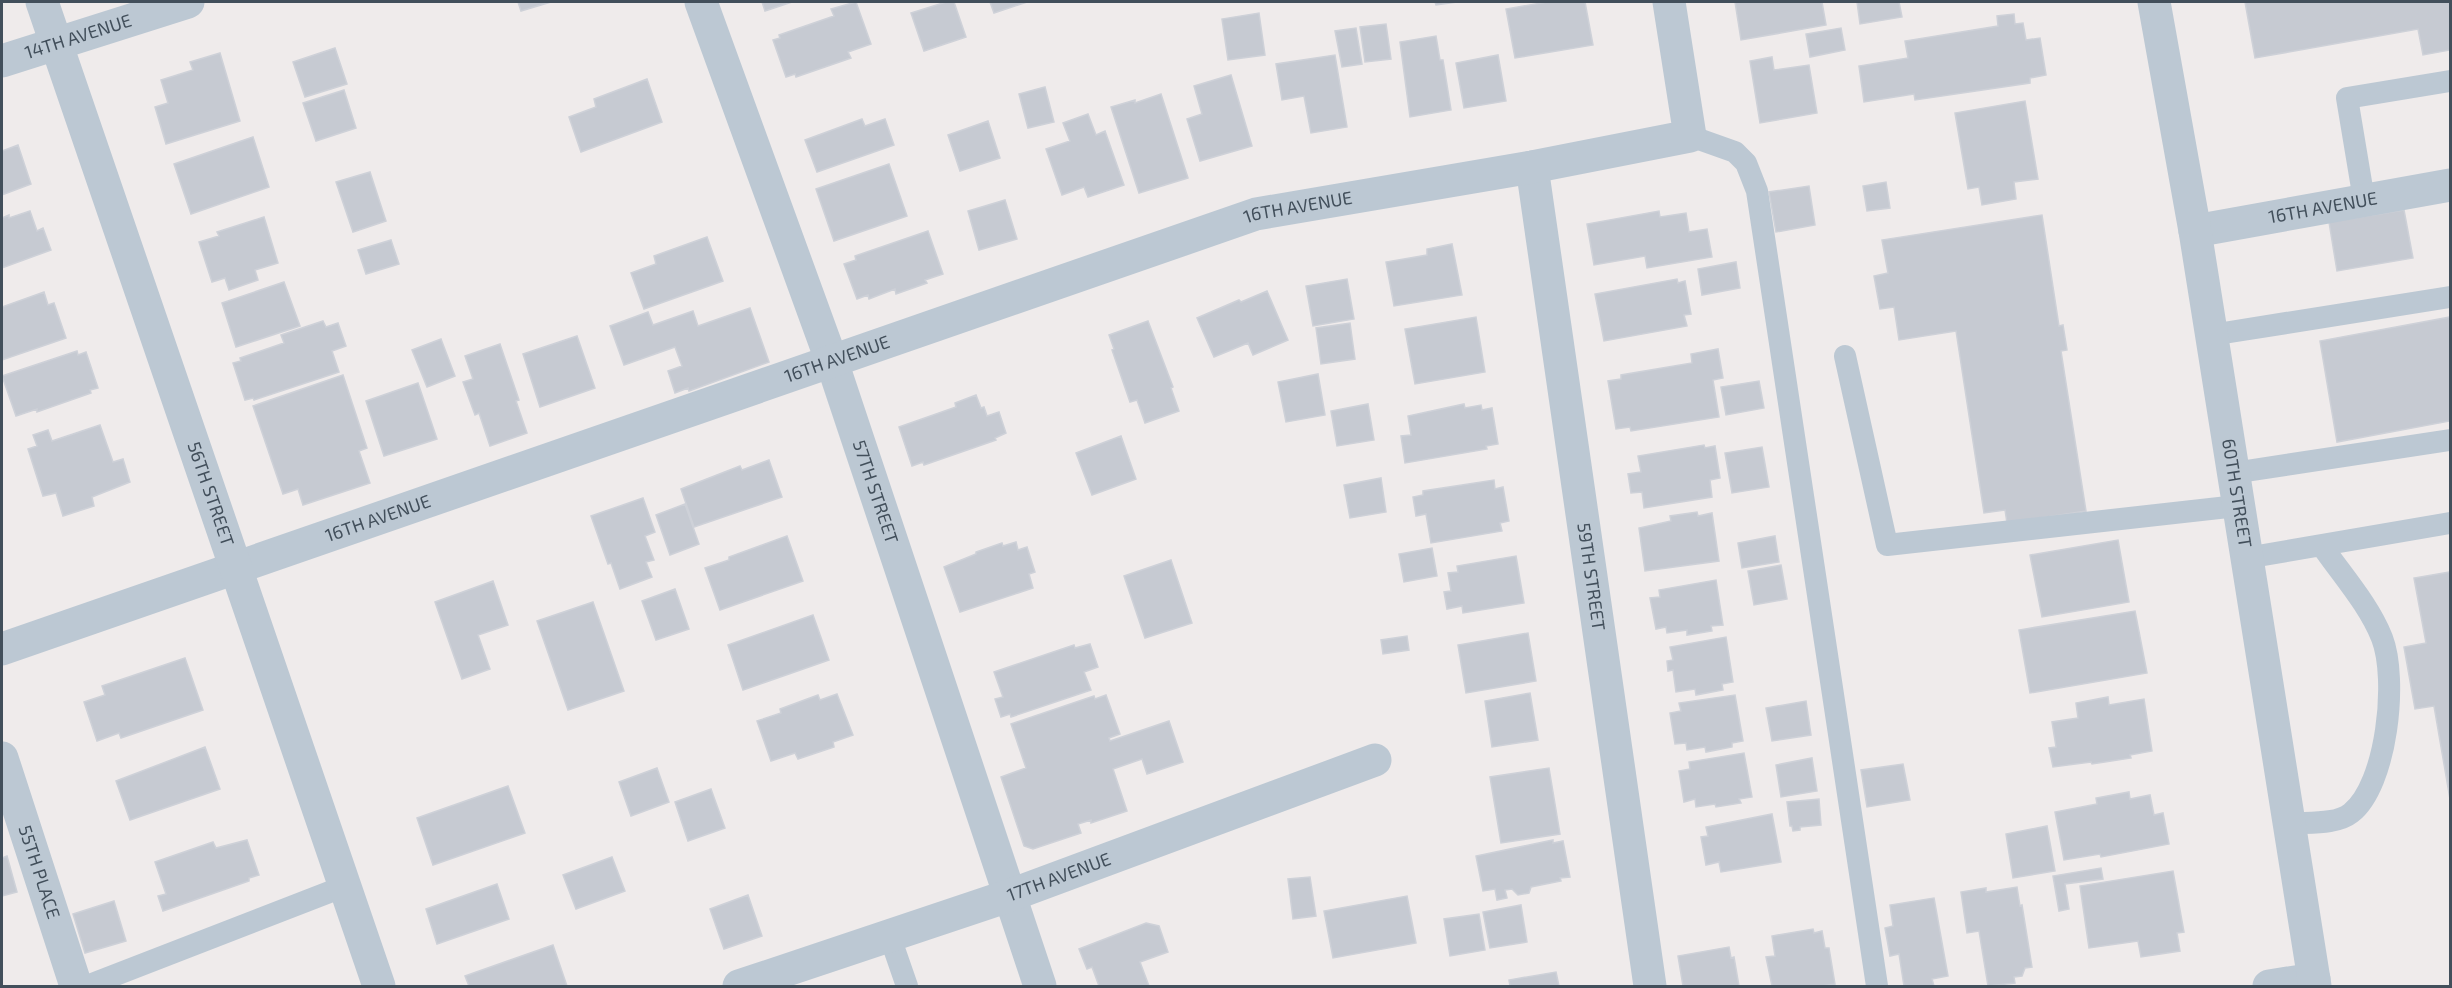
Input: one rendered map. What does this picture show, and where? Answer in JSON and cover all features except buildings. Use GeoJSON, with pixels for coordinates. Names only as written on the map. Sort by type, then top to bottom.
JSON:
{"type":"FeatureCollection","features":[{"type":"Feature","properties":{"kind":"street","name":"56TH STREET"},"geometry":{"type":"LineString","coordinates":[[42,2],[379,987]]}},
{"type":"Feature","properties":{"kind":"street","name":"14TH AVENUE"},"geometry":{"type":"LineString","coordinates":[[2,61],[188,2]]}},
{"type":"Feature","properties":{"kind":"street","name":"57TH STREET"},"geometry":{"type":"LineString","coordinates":[[701,2],[832,362],[1040,987]]}},
{"type":"Feature","properties":{"kind":"street"},"geometry":{"type":"LineString","coordinates":[[1669,2],[1690,136]]}},
{"type":"Feature","properties":{"kind":"street","name":"60TH STREET"},"geometry":{"type":"LineString","coordinates":[[2154,2],[2195,231],[2237,506],[2315,983]]}},
{"type":"Feature","properties":{"kind":"street","name":"16TH AVENUE"},"geometry":{"type":"LineString","coordinates":[[2,649],[1256,214],[1532,167],[1690,136]]}},
{"type":"Feature","properties":{"kind":"street","name":"59TH STREET"},"geometry":{"type":"LineString","coordinates":[[1532,167],[1650,987]]}},
{"type":"Feature","properties":{"kind":"street","name":"16TH AVENUE"},"geometry":{"type":"LineString","coordinates":[[2195,231],[2451,185]]}},
{"type":"Feature","properties":{"kind":"street","name":"55TH PLACE"},"geometry":{"type":"LineString","coordinates":[[2,758],[76,987]]}},
{"type":"Feature","properties":{"kind":"street","name":"17TH AVENUE"},"geometry":{"type":"LineString","coordinates":[[739,987],[792,978],[890,937],[1011,895],[1376,760]]}},
{"type":"Feature","properties":{"kind":"street"},"geometry":{"type":"LineString","coordinates":[[2269,987],[2315,983]]}},
{"type":"Feature","properties":{"kind":"lane"},"geometry":{"type":"LineString","coordinates":[[2364,200],[2347,98],[2451,81]]}},
{"type":"Feature","properties":{"kind":"lane"},"geometry":{"type":"LineString","coordinates":[[1690,136],[1735,152],[1746,163],[1757,191],[1877,987]]}},
{"type":"Feature","properties":{"kind":"lane"},"geometry":{"type":"LineString","coordinates":[[2211,335],[2451,297]]}},
{"type":"Feature","properties":{"kind":"lane"},"geometry":{"type":"LineString","coordinates":[[1845,356],[1887,545],[2237,506]]}},
{"type":"Feature","properties":{"kind":"lane"},"geometry":{"type":"LineString","coordinates":[[2233,473],[2451,440]]}},
{"type":"Feature","properties":{"kind":"lane"},"geometry":{"type":"LineString","coordinates":[[2246,558],[2451,524]]}},
{"type":"Feature","properties":{"kind":"lane"},"geometry":{"type":"LineString","coordinates":[[2288,824],[2335,820],[2350,814],[2359,804],[2369,791],[2377,769],[2390,696],[2387,662],[2377,627],[2322,546]]}},
{"type":"Feature","properties":{"kind":"lane"},"geometry":{"type":"LineString","coordinates":[[87,987],[345,885]]}},
{"type":"Feature","properties":{"kind":"lane"},"geometry":{"type":"LineString","coordinates":[[890,937],[907,987]]}}]}
